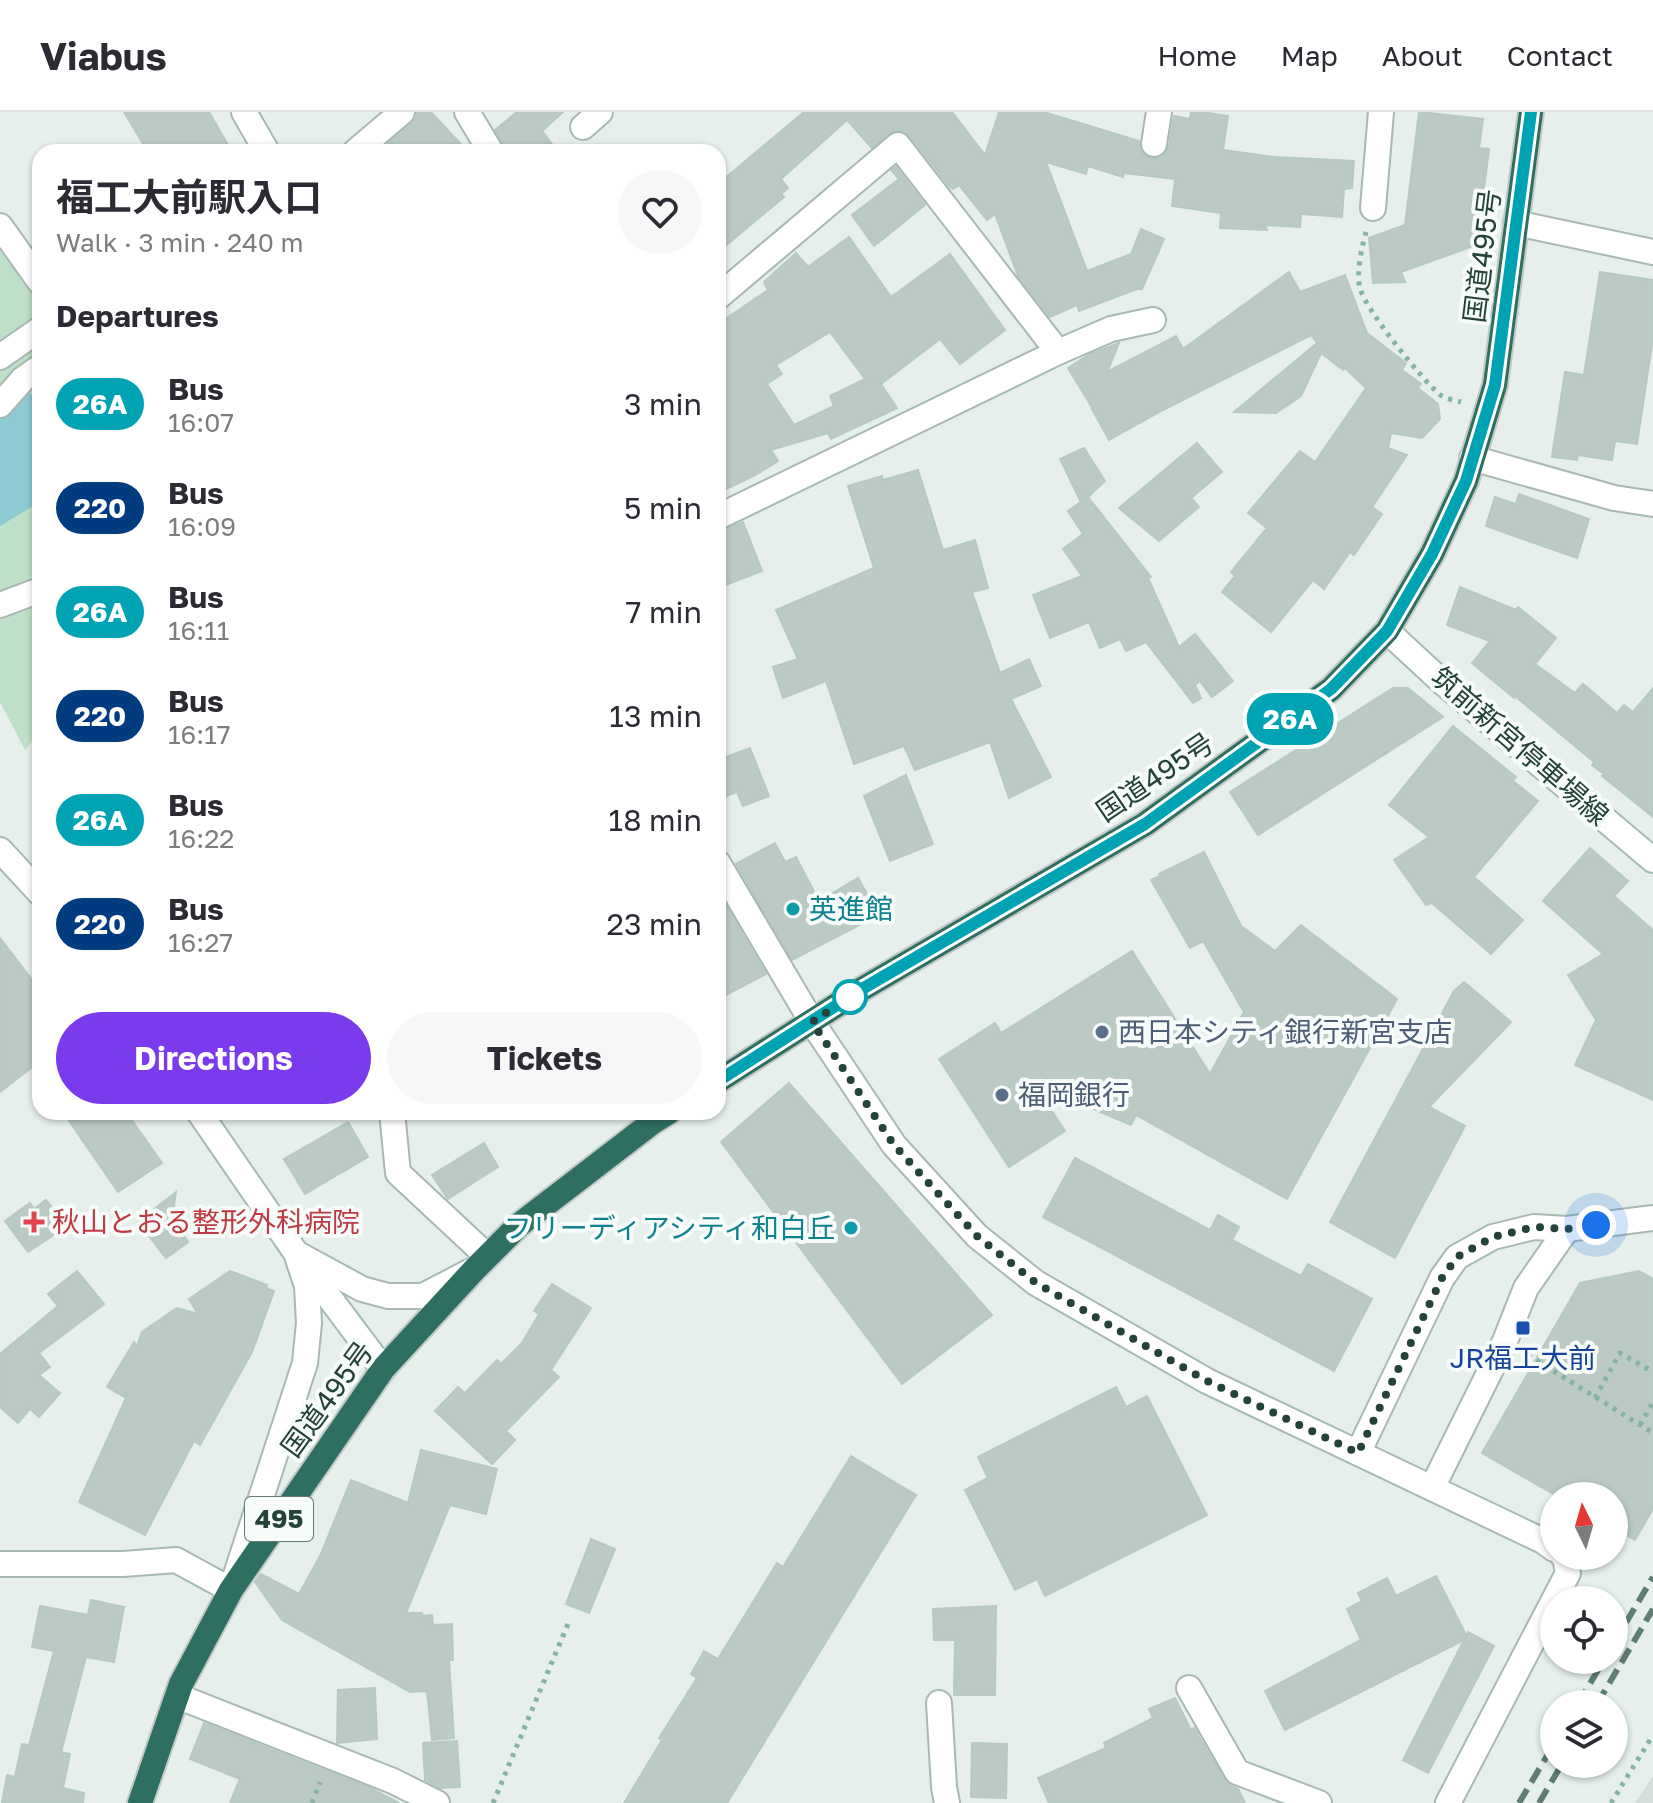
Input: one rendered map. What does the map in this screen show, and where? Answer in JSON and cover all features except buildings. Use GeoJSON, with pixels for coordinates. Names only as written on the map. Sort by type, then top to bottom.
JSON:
{"type":"FeatureCollection","features":[{"type":"Feature","properties":{"kind":"highway","name":"国道495号"},"geometry":{"type":"LineString","coordinates":[[726,1076],[862,989],[1145,824],[1331,689],[1387,631],[1432,554],[1466,481],[1495,385],[1531,112]]}},
{"type":"Feature","properties":{"kind":"highway","name":"国道495号"},"geometry":{"type":"LineString","coordinates":[[140,1803],[181,1684],[231,1590],[383,1369],[519,1225],[656,1120]]}},
{"type":"Feature","properties":{"kind":"street"},"geometry":{"type":"LineString","coordinates":[[244,112],[262,144]]}},
{"type":"Feature","properties":{"kind":"street"},"geometry":{"type":"LineString","coordinates":[[364,144],[402,112]]}},
{"type":"Feature","properties":{"kind":"street"},"geometry":{"type":"LineString","coordinates":[[467,112],[486,144]]}},
{"type":"Feature","properties":{"kind":"street"},"geometry":{"type":"LineString","coordinates":[[1154,144],[1159,112]]}},
{"type":"Feature","properties":{"kind":"street"},"geometry":{"type":"LineString","coordinates":[[1373,208],[1381,112]]}},
{"type":"Feature","properties":{"kind":"street"},"geometry":{"type":"LineString","coordinates":[[726,290],[898,145],[1058,352]]}},
{"type":"Feature","properties":{"kind":"street"},"geometry":{"type":"LineString","coordinates":[[1516,223],[1653,252]]}},
{"type":"Feature","properties":{"kind":"street"},"geometry":{"type":"LineString","coordinates":[[0,226],[32,271]]}},
{"type":"Feature","properties":{"kind":"street"},"geometry":{"type":"LineString","coordinates":[[726,513],[1058,352],[1111,329],[1153,320]]}},
{"type":"Feature","properties":{"kind":"street"},"geometry":{"type":"LineString","coordinates":[[0,357],[32,335]]}},
{"type":"Feature","properties":{"kind":"street"},"geometry":{"type":"LineString","coordinates":[[0,405],[32,373]]}},
{"type":"Feature","properties":{"kind":"street"},"geometry":{"type":"LineString","coordinates":[[1472,458],[1614,498],[1653,504]]}},
{"type":"Feature","properties":{"kind":"street"},"geometry":{"type":"LineString","coordinates":[[0,605],[32,593]]}},
{"type":"Feature","properties":{"kind":"street","name":"筑前新宮停車場線"},"geometry":{"type":"LineString","coordinates":[[1387,631],[1440,680],[1653,860]]}},
{"type":"Feature","properties":{"kind":"street"},"geometry":{"type":"LineString","coordinates":[[0,850],[32,884]]}},
{"type":"Feature","properties":{"kind":"street"},"geometry":{"type":"LineString","coordinates":[[726,877],[812,1022],[894,1145],[977,1236],[1036,1283],[1207,1381],[1540,1540]]}},
{"type":"Feature","properties":{"kind":"street"},"geometry":{"type":"LineString","coordinates":[[205,1120],[296,1253],[383,1369]]}},
{"type":"Feature","properties":{"kind":"street"},"geometry":{"type":"LineString","coordinates":[[296,1253],[362,1289],[388,1296],[423,1296],[481,1262],[398,1173],[393,1120]]}},
{"type":"Feature","properties":{"kind":"street"},"geometry":{"type":"LineString","coordinates":[[1358,1453],[1442,1278],[1457,1257],[1493,1237],[1534,1227],[1567,1229],[1653,1218]]}},
{"type":"Feature","properties":{"kind":"street"},"geometry":{"type":"LineString","coordinates":[[1432,1488],[1505,1341],[1526,1288],[1567,1229]]}},
{"type":"Feature","properties":{"kind":"street"},"geometry":{"type":"LineString","coordinates":[[0,1564],[123,1564],[176,1560],[231,1590],[305,1363],[309,1323],[307,1286],[296,1253]]}},
{"type":"Feature","properties":{"kind":"street"},"geometry":{"type":"LineString","coordinates":[[1448,1803],[1567,1570]]}},
{"type":"Feature","properties":{"kind":"street"},"geometry":{"type":"LineString","coordinates":[[1189,1688],[1237,1772],[1319,1803]]}},
{"type":"Feature","properties":{"kind":"street"},"geometry":{"type":"LineString","coordinates":[[177,1696],[393,1781],[437,1803]]}},
{"type":"Feature","properties":{"kind":"street"},"geometry":{"type":"LineString","coordinates":[[939,1703],[947,1803]]}},
{"type":"Feature","properties":{"kind":"path"},"geometry":{"type":"LineString","coordinates":[[1373,208],[1361,250],[1359,287],[1370,310],[1440,396],[1487,410]]}},
{"type":"Feature","properties":{"kind":"path"},"geometry":{"type":"LineString","coordinates":[[1505,1341],[1653,1433]]}},
{"type":"Feature","properties":{"kind":"path"},"geometry":{"type":"LineString","coordinates":[[1595,1398],[1620,1353],[1653,1372]]}},
{"type":"Feature","properties":{"kind":"path"},"geometry":{"type":"LineString","coordinates":[[1640,1425],[1653,1402]]}},
{"type":"Feature","properties":{"kind":"path"},"geometry":{"type":"LineString","coordinates":[[493,1803],[570,1619]]}},
{"type":"Feature","properties":{"kind":"path"},"geometry":{"type":"LineString","coordinates":[[1611,1803],[1653,1735]]}},
{"type":"Feature","properties":{"kind":"shaded area"},"geometry":{"type":"Polygon","coordinates":[[[1653,1776],[1653,1803],[1635,1803],[1653,1776]]]}},
{"type":"Feature","properties":{"kind":"green space"},"geometry":{"type":"Polygon","coordinates":[[[0,251],[32,292],[32,742],[25,750],[0,702],[0,251]]]}},
{"type":"Feature","properties":{"kind":"water"},"geometry":{"type":"Polygon","coordinates":[[[27,391],[32,395],[32,507],[0,526],[0,401],[27,391]]]}},
{"type":"Feature","properties":{"kind":"railway"},"geometry":{"type":"LineString","coordinates":[[1628,1619],[1653,1577]]}},
{"type":"Feature","properties":{"kind":"railway"},"geometry":{"type":"LineString","coordinates":[[1605,1690],[1653,1609]]}},
{"type":"Feature","properties":{"kind":"railway"},"geometry":{"type":"LineString","coordinates":[[1586,1690],[1596,1674]]}},
{"type":"Feature","properties":{"kind":"railway"},"geometry":{"type":"LineString","coordinates":[[1519,1803],[1540,1768]]}},
{"type":"Feature","properties":{"kind":"railway"},"geometry":{"type":"LineString","coordinates":[[1539,1803],[1554,1778]]}},
{"type":"Feature","properties":{"kind":"bus line","name":"26A"},"geometry":{"type":"LineString","coordinates":[[726,1076],[862,989],[1145,824],[1331,689],[1387,631],[1432,554],[1466,481],[1495,385],[1531,112]]}},
{"type":"Feature","properties":{"kind":"place","name":"英進館"},"geometry":{"type":"Point","coordinates":[793,909]}},
{"type":"Feature","properties":{"kind":"place","name":"西日本シティ銀行新宮支店"},"geometry":{"type":"Point","coordinates":[1102,1032]}},
{"type":"Feature","properties":{"kind":"place","name":"福岡銀行"},"geometry":{"type":"Point","coordinates":[1002,1095]}},
{"type":"Feature","properties":{"kind":"place","name":"秋山とおる整形外科病院"},"geometry":{"type":"Point","coordinates":[34,1222]}},
{"type":"Feature","properties":{"kind":"place","name":"フリーディアシティ和白丘"},"geometry":{"type":"Point","coordinates":[851,1228]}},
{"type":"Feature","properties":{"kind":"place","name":"JR福工大前"},"geometry":{"type":"Point","coordinates":[1523,1328]}},
{"type":"Feature","properties":{"kind":"route"},"geometry":{"type":"LineString","coordinates":[[850,997],[812,1022],[894,1145],[977,1236],[1036,1283],[1207,1381],[1358,1453],[1442,1278],[1457,1257],[1493,1237],[1534,1227],[1567,1229],[1596,1225]]}}]}
